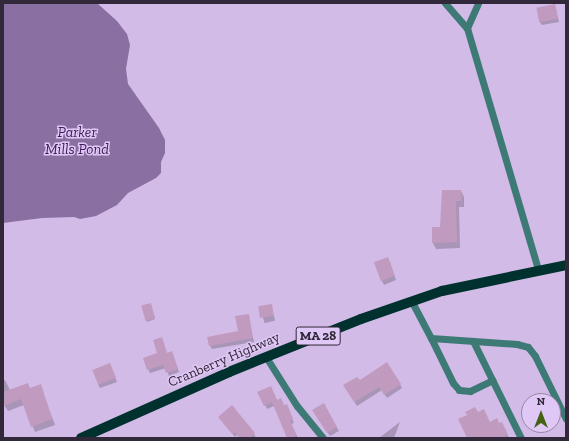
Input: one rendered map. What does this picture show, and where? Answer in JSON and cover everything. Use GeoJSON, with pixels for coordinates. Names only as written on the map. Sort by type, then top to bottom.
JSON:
{"type":"FeatureCollection","features":[{"type":"Feature","properties":{"kind":"main road","name":"Cranberry Highway"},"geometry":{"type":"LineString","coordinates":[[81,438],[135,412],[360,319],[442,292],[566,265]]}},
{"type":"Feature","properties":{"kind":"lane"},"geometry":{"type":"LineString","coordinates":[[446,3],[467,28],[538,270]]}},
{"type":"Feature","properties":{"kind":"lane"},"geometry":{"type":"LineString","coordinates":[[467,28],[478,3]]}},
{"type":"Feature","properties":{"kind":"lane"},"geometry":{"type":"LineString","coordinates":[[412,302],[453,383],[459,390],[470,391],[493,380]]}},
{"type":"Feature","properties":{"kind":"lane"},"geometry":{"type":"LineString","coordinates":[[431,338],[517,344],[528,347],[535,356],[566,419]]}},
{"type":"Feature","properties":{"kind":"lane"},"geometry":{"type":"LineString","coordinates":[[473,341],[521,438]]}},
{"type":"Feature","properties":{"kind":"lane"},"geometry":{"type":"LineString","coordinates":[[266,357],[297,406],[323,438]]}},
{"type":"Feature","properties":{"kind":"water","name":"Parker Mills Pond"},"geometry":{"type":"Polygon","coordinates":[[[3,3],[97,3],[117,21],[127,34],[130,45],[126,69],[128,84],[159,128],[165,140],[165,153],[161,162],[161,173],[156,178],[128,193],[117,205],[96,216],[80,219],[74,217],[42,218],[3,223],[3,3]]]}},
{"type":"Feature","properties":{"kind":"building"},"geometry":{"type":"Polygon","coordinates":[[[555,4],[558,19],[539,22],[536,8],[555,4]]]}},
{"type":"Feature","properties":{"kind":"building"},"geometry":{"type":"Polygon","coordinates":[[[442,190],[461,190],[462,201],[456,201],[457,242],[432,243],[432,227],[440,227],[442,190]]]}},
{"type":"Feature","properties":{"kind":"building"},"geometry":{"type":"Polygon","coordinates":[[[388,257],[395,276],[381,281],[374,262],[388,257]]]}},
{"type":"Feature","properties":{"kind":"building"},"geometry":{"type":"Polygon","coordinates":[[[151,303],[155,318],[145,321],[141,306],[151,303]]]}},
{"type":"Feature","properties":{"kind":"building"},"geometry":{"type":"Polygon","coordinates":[[[272,304],[274,316],[260,318],[258,306],[272,304]]]}},
{"type":"Feature","properties":{"kind":"building"},"geometry":{"type":"Polygon","coordinates":[[[249,314],[253,338],[209,346],[207,337],[238,331],[235,316],[249,314]]]}},
{"type":"Feature","properties":{"kind":"building"},"geometry":{"type":"Polygon","coordinates":[[[162,337],[167,353],[172,351],[178,369],[166,373],[163,365],[147,370],[143,358],[157,353],[153,340],[162,337]]]}},
{"type":"Feature","properties":{"kind":"building"},"geometry":{"type":"Polygon","coordinates":[[[387,362],[401,384],[384,395],[379,387],[354,402],[343,385],[357,377],[360,380],[387,362]]]}},
{"type":"Feature","properties":{"kind":"building"},"geometry":{"type":"Polygon","coordinates":[[[110,363],[116,378],[98,385],[92,370],[110,363]]]}},
{"type":"Feature","properties":{"kind":"building"},"geometry":{"type":"Polygon","coordinates":[[[28,383],[30,388],[41,384],[52,419],[31,427],[21,399],[3,406],[3,392],[28,383]]]}},
{"type":"Feature","properties":{"kind":"building"},"geometry":{"type":"Polygon","coordinates":[[[271,386],[277,400],[281,398],[284,405],[287,404],[293,419],[290,420],[297,436],[287,438],[272,402],[264,406],[257,392],[271,386]]]}},
{"type":"Feature","properties":{"kind":"building"},"geometry":{"type":"Polygon","coordinates":[[[324,403],[337,427],[327,433],[312,410],[324,403]]]}},
{"type":"Feature","properties":{"kind":"building"},"geometry":{"type":"Polygon","coordinates":[[[232,405],[255,433],[249,438],[239,438],[235,432],[232,434],[218,417],[232,405]]]}},
{"type":"Feature","properties":{"kind":"building"},"geometry":{"type":"Polygon","coordinates":[[[475,407],[478,412],[484,409],[490,422],[497,418],[499,423],[502,422],[508,435],[500,438],[467,438],[458,419],[467,415],[465,412],[475,407]]]}}]}
